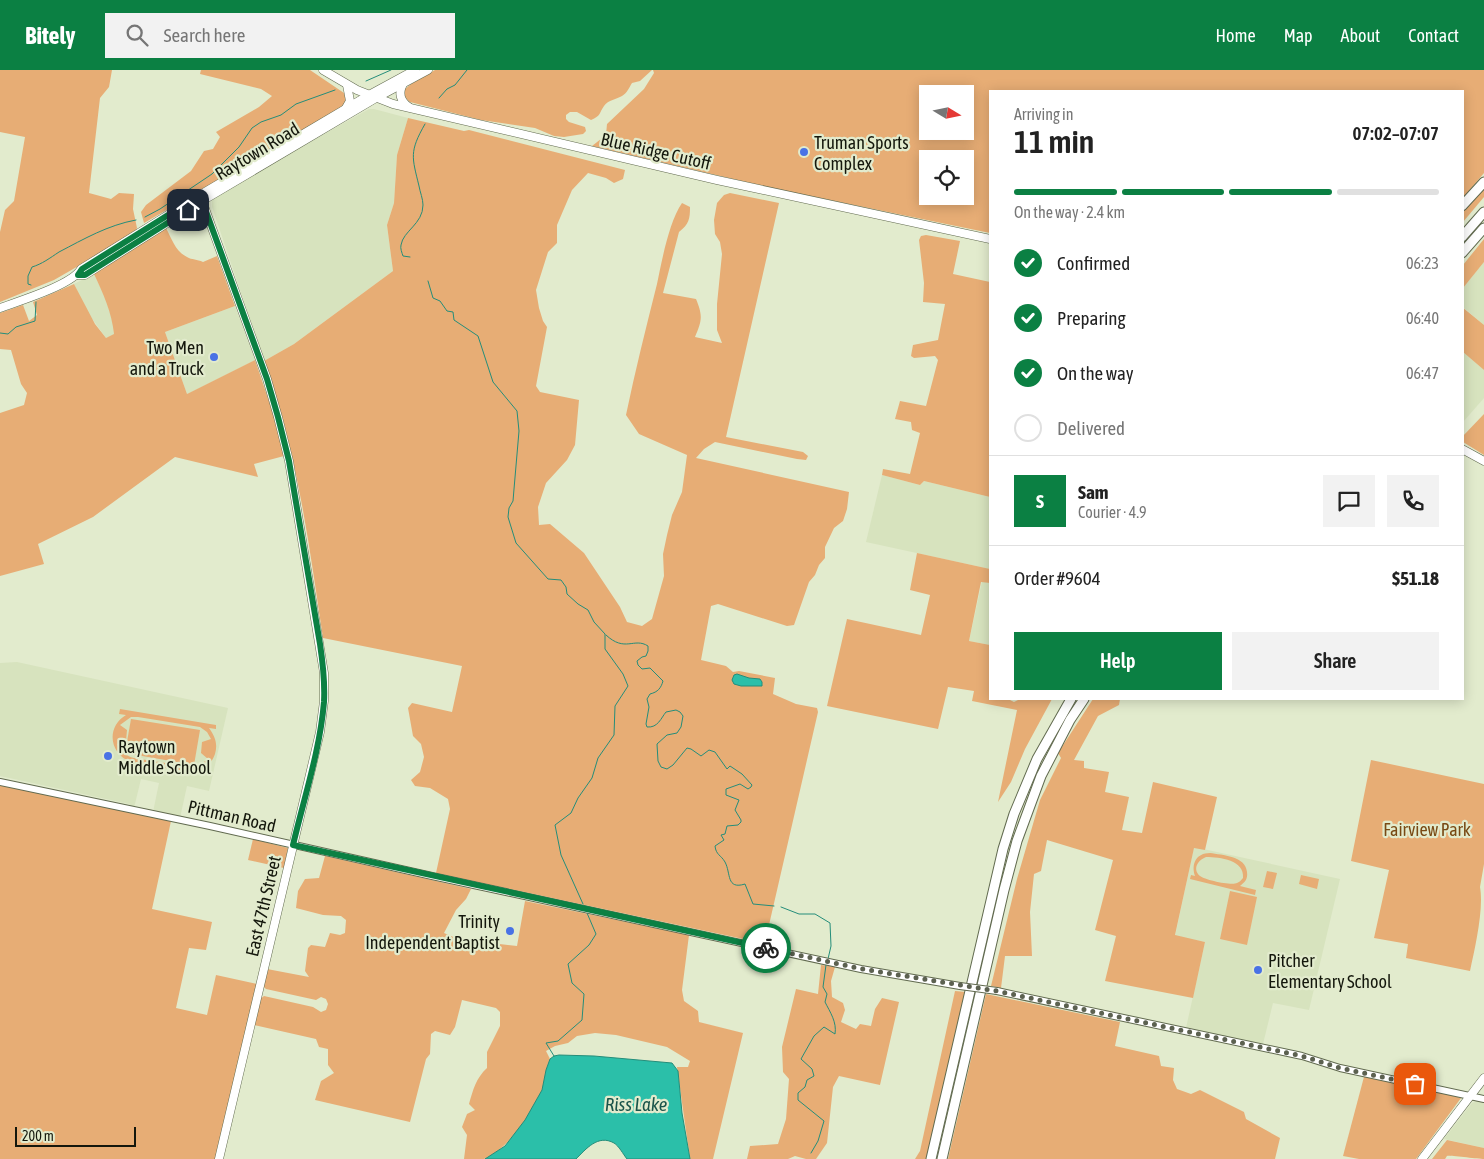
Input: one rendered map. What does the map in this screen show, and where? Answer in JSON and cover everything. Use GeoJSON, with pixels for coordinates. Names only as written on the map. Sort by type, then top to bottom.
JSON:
{"type":"FeatureCollection","features":[{"type":"Feature","properties":{"kind":"highway"},"geometry":{"type":"LineString","coordinates":[[1464,204],[1484,182]]}},
{"type":"Feature","properties":{"kind":"highway"},"geometry":{"type":"LineString","coordinates":[[1464,235],[1484,212]]}},
{"type":"Feature","properties":{"kind":"highway"},"geometry":{"type":"LineString","coordinates":[[1464,251],[1484,228]]}},
{"type":"Feature","properties":{"kind":"highway"},"geometry":{"type":"LineString","coordinates":[[1464,257],[1476,237]]}},
{"type":"Feature","properties":{"kind":"highway"},"geometry":{"type":"LineString","coordinates":[[931,1159],[1003,849],[1011,823],[1038,759],[1070,700]]}},
{"type":"Feature","properties":{"kind":"highway"},"geometry":{"type":"LineString","coordinates":[[942,1159],[1004,890],[1018,842],[1040,776],[1070,720],[1083,700]]}},
{"type":"Feature","properties":{"kind":"main road","name":"Blue Ridge Cutoff"},"geometry":{"type":"LineString","coordinates":[[323,70],[347,85],[373,97],[408,107],[717,180],[989,239]]}},
{"type":"Feature","properties":{"kind":"main road","name":"Raytown Road"},"geometry":{"type":"LineString","coordinates":[[0,308],[78,275],[82,269],[416,70]]}},
{"type":"Feature","properties":{"kind":"main road","name":"Raytown Road"},"geometry":{"type":"LineString","coordinates":[[201,198],[346,108],[403,84],[428,70]]}},
{"type":"Feature","properties":{"kind":"main road"},"geometry":{"type":"LineString","coordinates":[[403,84],[400,91],[401,98],[408,107]]}},
{"type":"Feature","properties":{"kind":"main road"},"geometry":{"type":"LineString","coordinates":[[346,108],[350,101],[347,85]]}},
{"type":"Feature","properties":{"kind":"main road","name":"East 47th Street"},"geometry":{"type":"LineString","coordinates":[[201,198],[267,379],[278,417],[289,461],[324,673],[324,701],[320,732],[219,1159]]}},
{"type":"Feature","properties":{"kind":"main road"},"geometry":{"type":"LineString","coordinates":[[1464,450],[1484,461]]}},
{"type":"Feature","properties":{"kind":"main road"},"geometry":{"type":"LineString","coordinates":[[1422,1159],[1484,1078]]}},
{"type":"Feature","properties":{"kind":"street","name":"Pittman Road"},"geometry":{"type":"LineString","coordinates":[[0,782],[210,826],[820,960],[997,991],[1302,1056],[1340,1068],[1484,1099]]}},
{"type":"Feature","properties":{"kind":"shaded area"},"geometry":{"type":"Polygon","coordinates":[[[369,109],[408,118],[397,155],[394,203],[387,225],[393,271],[294,344],[264,361],[212,207],[214,196],[369,109]]]}},
{"type":"Feature","properties":{"kind":"shaded area"},"geometry":{"type":"Polygon","coordinates":[[[1484,262],[1484,325],[1464,308],[1464,287],[1484,262]]]}},
{"type":"Feature","properties":{"kind":"shaded area"},"geometry":{"type":"Polygon","coordinates":[[[94,274],[105,297],[113,322],[114,335],[106,338],[88,313],[74,284],[94,274]]]}},
{"type":"Feature","properties":{"kind":"shaded area"},"geometry":{"type":"Polygon","coordinates":[[[235,306],[255,360],[187,394],[165,332],[235,306]]]}},
{"type":"Feature","properties":{"kind":"shaded area"},"geometry":{"type":"Polygon","coordinates":[[[1464,353],[1484,370],[1484,398],[1464,421],[1464,353]]]}},
{"type":"Feature","properties":{"kind":"shaded area"},"geometry":{"type":"Polygon","coordinates":[[[882,475],[920,485],[924,481],[989,497],[989,569],[866,542],[882,475]]]}},
{"type":"Feature","properties":{"kind":"shaded area"},"geometry":{"type":"Polygon","coordinates":[[[982,581],[989,583],[989,645],[969,641],[982,581]]]}},
{"type":"Feature","properties":{"kind":"shaded area","name":"Raytown Middle School"},"geometry":{"type":"Polygon","coordinates":[[[17,662],[228,708],[209,791],[187,786],[180,818],[153,812],[159,783],[141,779],[134,808],[129,804],[0,776],[0,663],[17,662]]]}},
{"type":"Feature","properties":{"kind":"shaded area","name":"Pitcher Elementary School"},"geometry":{"type":"Polygon","coordinates":[[[1194,847],[1340,879],[1309,1010],[1273,1003],[1263,1044],[1186,1028],[1205,942],[1175,936],[1194,847]]]}},
{"type":"Feature","properties":{"kind":"shaded area"},"geometry":{"type":"Polygon","coordinates":[[[1477,1101],[1484,1102],[1484,1148],[1444,1139],[1472,1103],[1477,1101]]]}},
{"type":"Feature","properties":{"kind":"green space"},"geometry":{"type":"Polygon","coordinates":[[[0,70],[112,70],[109,87],[100,98],[89,193],[111,199],[119,193],[134,194],[133,209],[137,228],[134,234],[54,280],[0,302],[0,232],[5,210],[14,201],[25,137],[0,132],[0,70]]]}},
{"type":"Feature","properties":{"kind":"green space"},"geometry":{"type":"Polygon","coordinates":[[[201,70],[310,70],[344,93],[346,101],[341,109],[144,223],[141,212],[146,205],[191,171],[204,151],[213,149],[220,137],[216,132],[259,107],[272,96],[261,89],[200,74],[201,70]]]}},
{"type":"Feature","properties":{"kind":"green space"},"geometry":{"type":"Polygon","coordinates":[[[435,70],[652,70],[640,81],[632,83],[624,95],[606,104],[594,119],[591,120],[577,112],[570,112],[566,115],[566,119],[569,122],[585,127],[586,131],[583,134],[564,137],[554,136],[535,128],[481,120],[410,102],[404,97],[405,89],[435,70]]]}},
{"type":"Feature","properties":{"kind":"green space","name":"Truman Sports Complex"},"geometry":{"type":"Polygon","coordinates":[[[653,70],[1484,70],[1484,173],[1464,197],[1464,90],[989,90],[989,233],[776,189],[592,146],[606,135],[607,124],[644,89],[654,73],[653,70]]]}},
{"type":"Feature","properties":{"kind":"green space"},"geometry":{"type":"Polygon","coordinates":[[[408,118],[464,131],[469,130],[625,170],[623,179],[614,183],[606,178],[588,173],[572,190],[557,225],[557,243],[548,252],[536,290],[539,308],[547,327],[536,386],[540,392],[579,400],[575,445],[567,460],[546,483],[538,507],[539,525],[550,524],[584,553],[620,607],[627,622],[642,626],[652,619],[664,576],[663,554],[672,515],[682,492],[687,455],[639,434],[626,415],[673,220],[682,203],[690,207],[688,221],[679,232],[663,293],[696,299],[701,318],[695,337],[722,343],[717,330],[717,304],[722,254],[720,242],[715,234],[714,220],[717,203],[724,195],[730,193],[779,203],[726,437],[803,452],[808,456],[806,460],[797,459],[715,442],[704,449],[696,458],[849,492],[843,521],[834,528],[825,547],[825,558],[809,582],[794,625],[787,626],[718,604],[711,606],[701,660],[726,666],[733,672],[739,671],[775,678],[773,694],[796,704],[817,708],[818,712],[769,925],[765,941],[762,943],[436,873],[450,809],[448,799],[430,788],[415,786],[411,780],[420,772],[424,757],[421,744],[413,736],[408,708],[412,703],[452,712],[462,666],[323,638],[301,498],[285,428],[264,361],[294,344],[393,271],[387,225],[394,203],[397,155],[408,118]]]}},
{"type":"Feature","properties":{"kind":"green space"},"geometry":{"type":"Polygon","coordinates":[[[1484,186],[1484,197],[1464,221],[1464,210],[1484,186]]]}},
{"type":"Feature","properties":{"kind":"green space"},"geometry":{"type":"Polygon","coordinates":[[[166,228],[177,248],[187,257],[203,262],[217,256],[235,306],[165,332],[187,394],[255,360],[273,413],[284,456],[254,464],[258,477],[175,457],[93,517],[38,544],[44,564],[0,576],[0,413],[24,405],[27,393],[21,384],[11,350],[0,349],[0,313],[23,305],[29,321],[37,315],[33,302],[74,284],[95,324],[106,338],[114,334],[104,296],[94,274],[166,228]]]}},
{"type":"Feature","properties":{"kind":"green space"},"geometry":{"type":"Polygon","coordinates":[[[926,235],[960,241],[953,274],[989,282],[989,497],[924,481],[920,485],[882,475],[883,469],[910,474],[920,433],[912,430],[911,422],[895,419],[900,401],[926,406],[938,360],[935,356],[914,358],[911,356],[913,345],[938,340],[945,304],[923,302],[924,283],[919,240],[921,236],[926,235]]]}},
{"type":"Feature","properties":{"kind":"green space"},"geometry":{"type":"Polygon","coordinates":[[[1484,239],[1484,262],[1464,287],[1464,264],[1484,239]]]}},
{"type":"Feature","properties":{"kind":"green space"},"geometry":{"type":"Polygon","coordinates":[[[1464,309],[1484,325],[1484,370],[1464,353],[1464,309]]]}},
{"type":"Feature","properties":{"kind":"green space"},"geometry":{"type":"Polygon","coordinates":[[[1484,414],[1484,455],[1464,443],[1464,435],[1484,414]]]}},
{"type":"Feature","properties":{"kind":"green space"},"geometry":{"type":"Polygon","coordinates":[[[917,553],[989,569],[989,583],[981,582],[969,641],[989,645],[989,700],[1010,700],[1014,702],[1018,700],[1051,700],[1025,749],[1011,782],[998,802],[1017,710],[972,701],[974,691],[948,687],[938,729],[827,706],[847,619],[921,635],[930,595],[910,590],[917,553]]]}},
{"type":"Feature","properties":{"kind":"green space"},"geometry":{"type":"Polygon","coordinates":[[[1092,700],[1120,700],[1119,705],[1098,716],[1074,760],[1084,761],[1084,768],[1109,772],[1105,792],[1129,797],[1122,830],[1142,833],[1153,782],[1217,797],[1205,850],[1194,848],[1175,935],[1205,942],[1193,998],[1105,981],[1116,936],[1095,930],[1113,860],[1047,840],[1041,871],[1034,874],[1030,912],[1032,956],[1005,956],[1001,988],[991,986],[1017,879],[1040,800],[1061,758],[1058,753],[1092,700]]]}},
{"type":"Feature","properties":{"kind":"green space"},"geometry":{"type":"Polygon","coordinates":[[[120,709],[216,725],[216,729],[209,728],[216,743],[214,757],[204,768],[194,771],[131,762],[118,753],[114,747],[113,733],[115,726],[126,715],[119,714],[120,709]],[[131,717],[120,725],[127,730],[126,741],[117,744],[126,755],[190,767],[200,765],[208,759],[201,753],[202,742],[211,739],[207,732],[200,727],[131,717]]]}},
{"type":"Feature","properties":{"kind":"green space"},"geometry":{"type":"Polygon","coordinates":[[[131,719],[200,730],[194,765],[125,753],[131,719]]]}},
{"type":"Feature","properties":{"kind":"green space","name":"Fairview Park"},"geometry":{"type":"Polygon","coordinates":[[[1371,760],[1484,784],[1484,864],[1480,887],[1481,906],[1470,971],[1406,958],[1408,944],[1374,938],[1389,870],[1351,861],[1371,760]]]}},
{"type":"Feature","properties":{"kind":"green space"},"geometry":{"type":"Polygon","coordinates":[[[0,785],[171,821],[152,909],[212,922],[206,950],[189,948],[176,1008],[207,1015],[216,975],[257,984],[216,1159],[0,1159],[0,785]]]}},
{"type":"Feature","properties":{"kind":"green space"},"geometry":{"type":"Polygon","coordinates":[[[253,839],[288,848],[284,868],[248,860],[253,839]]]}},
{"type":"Feature","properties":{"kind":"green space"},"geometry":{"type":"Polygon","coordinates":[[[1205,853],[1238,859],[1246,867],[1247,872],[1245,882],[1240,886],[1256,890],[1255,895],[1190,879],[1191,875],[1195,876],[1194,863],[1198,857],[1205,853]],[[1206,857],[1198,862],[1196,870],[1200,876],[1230,884],[1238,883],[1243,878],[1243,872],[1236,863],[1206,857]]]}},
{"type":"Feature","properties":{"kind":"green space"},"geometry":{"type":"Polygon","coordinates":[[[325,856],[471,889],[466,899],[456,910],[444,933],[458,939],[517,946],[525,901],[689,935],[682,990],[684,1001],[698,1011],[699,1022],[743,1033],[713,1159],[690,1159],[677,1067],[688,1067],[690,1061],[667,1047],[616,1035],[595,1033],[577,1036],[568,1043],[555,1046],[546,1051],[550,1059],[543,1089],[540,1098],[527,1119],[509,1140],[492,1155],[484,1159],[464,1159],[467,1135],[462,1127],[467,1114],[475,1110],[469,1104],[478,1080],[487,1068],[487,1052],[500,1026],[500,1012],[496,1008],[462,1000],[455,1027],[450,1035],[435,1031],[431,1034],[430,1054],[426,1059],[410,1122],[315,1100],[321,1081],[334,1073],[328,1065],[328,1049],[319,1047],[316,1039],[254,1025],[260,999],[264,996],[313,1007],[321,1012],[326,1010],[328,1004],[326,999],[321,997],[316,1000],[266,989],[263,986],[267,969],[309,977],[305,971],[308,948],[311,945],[325,947],[330,933],[340,935],[345,933],[346,920],[341,916],[323,915],[296,908],[298,891],[305,879],[319,878],[325,856]]]}},
{"type":"Feature","properties":{"kind":"green space"},"geometry":{"type":"Polygon","coordinates":[[[1267,871],[1277,873],[1273,889],[1263,887],[1267,871]]]}},
{"type":"Feature","properties":{"kind":"green space"},"geometry":{"type":"Polygon","coordinates":[[[1301,875],[1319,879],[1317,889],[1299,884],[1301,875]]]}},
{"type":"Feature","properties":{"kind":"green space"},"geometry":{"type":"Polygon","coordinates":[[[1230,891],[1257,897],[1247,945],[1220,939],[1230,891]]]}},
{"type":"Feature","properties":{"kind":"green space"},"geometry":{"type":"Polygon","coordinates":[[[821,965],[835,967],[831,981],[832,997],[843,1003],[845,1010],[841,1022],[856,1029],[860,1024],[871,1026],[875,1009],[882,998],[899,1002],[880,1085],[839,1076],[833,1087],[827,1143],[816,1159],[795,1156],[788,1159],[747,1159],[750,1146],[778,1144],[786,1119],[789,1079],[783,1072],[782,1047],[796,989],[818,994],[821,965]]]}},
{"type":"Feature","properties":{"kind":"green space"},"geometry":{"type":"Polygon","coordinates":[[[955,991],[966,992],[927,1159],[915,1159],[920,1151],[955,991]]]}},
{"type":"Feature","properties":{"kind":"green space"},"geometry":{"type":"Polygon","coordinates":[[[986,994],[1120,1022],[1115,1046],[1159,1056],[1161,1066],[1174,1068],[1173,1080],[1177,1089],[1191,1094],[1200,1090],[1244,1112],[1246,1119],[1280,1138],[1275,1159],[948,1159],[986,994]]]}},
{"type":"Feature","properties":{"kind":"green space"},"geometry":{"type":"Polygon","coordinates":[[[1365,1073],[1461,1098],[1416,1159],[1359,1159],[1343,1156],[1365,1073]]]}},
{"type":"Feature","properties":{"kind":"green space"},"geometry":{"type":"Polygon","coordinates":[[[1447,1140],[1484,1148],[1484,1159],[1447,1156],[1445,1159],[1432,1159],[1447,1140]]]}},
{"type":"Feature","properties":{"kind":"water"},"geometry":{"type":"Polygon","coordinates":[[[734,675],[760,679],[762,686],[734,684],[732,680],[734,675]]]}},
{"type":"Feature","properties":{"kind":"water","name":"Riss Lake"},"geometry":{"type":"Polygon","coordinates":[[[559,1055],[672,1063],[678,1071],[682,1113],[690,1159],[627,1159],[616,1144],[603,1140],[593,1144],[576,1159],[485,1159],[505,1146],[525,1120],[542,1090],[550,1059],[559,1055]]]}},
{"type":"Feature","properties":{"kind":"waterway"},"geometry":{"type":"LineString","coordinates":[[366,81],[391,70]]}},
{"type":"Feature","properties":{"kind":"waterway"},"geometry":{"type":"LineString","coordinates":[[439,98],[447,89],[455,85],[467,70]]}},
{"type":"Feature","properties":{"kind":"waterway"},"geometry":{"type":"LineString","coordinates":[[145,217],[212,174],[239,147],[252,128],[261,122],[281,115],[296,104],[335,90]]}},
{"type":"Feature","properties":{"kind":"waterway"},"geometry":{"type":"LineString","coordinates":[[410,257],[403,256],[401,246],[405,236],[417,222],[422,212],[423,200],[413,155],[416,141],[425,124]]}},
{"type":"Feature","properties":{"kind":"waterway"},"geometry":{"type":"LineString","coordinates":[[31,285],[28,284],[28,276],[32,267],[43,263],[59,252],[96,233],[136,220]]}},
{"type":"Feature","properties":{"kind":"waterway"},"geometry":{"type":"LineString","coordinates":[[428,281],[433,298],[440,301],[447,311],[453,312],[454,320],[478,336],[493,382],[517,411],[519,431],[513,501],[509,508],[508,517],[516,543],[548,579],[561,580],[566,587],[567,594],[588,610],[594,622],[605,634],[605,649],[623,674],[628,686],[615,706],[614,735],[598,758],[592,778],[578,798],[571,813],[555,825],[561,855],[583,904]]}},
{"type":"Feature","properties":{"kind":"waterway"},"geometry":{"type":"LineString","coordinates":[[0,333],[8,334],[16,327],[35,321],[36,302]]}},
{"type":"Feature","properties":{"kind":"waterway"},"geometry":{"type":"LineString","coordinates":[[606,635],[619,643],[638,643],[648,646],[646,656],[637,661],[638,665],[642,669],[650,668],[663,681],[659,689],[650,694],[647,699],[649,707],[647,727],[657,724],[666,712],[676,710],[683,716],[681,727],[677,733],[667,735],[657,744],[658,761],[661,767],[667,769],[673,765],[687,748],[701,756],[709,750],[715,752],[727,769],[730,766],[742,774],[752,785],[748,789],[740,784],[726,789],[726,795],[739,800],[735,810],[741,822],[738,825],[727,826],[725,834],[721,835],[724,840],[715,846],[727,866],[732,883],[735,885],[745,884],[753,904],[774,906]]}},
{"type":"Feature","properties":{"kind":"waterway"},"geometry":{"type":"LineString","coordinates":[[781,907],[799,914],[815,914],[830,923],[831,946],[828,959]]}},
{"type":"Feature","properties":{"kind":"waterway"},"geometry":{"type":"LineString","coordinates":[[554,1056],[546,1043],[558,1041],[582,1020],[584,994],[572,983],[568,964],[589,945],[596,934],[587,913]]}},
{"type":"Feature","properties":{"kind":"waterway"},"geometry":{"type":"LineString","coordinates":[[811,1153],[818,1141],[824,1121],[798,1100],[798,1093],[805,1087],[807,1080],[814,1076],[812,1069],[801,1059],[814,1036],[824,1027],[835,1034],[834,1021],[825,1002],[827,994],[823,987],[826,965]]}},
{"type":"Feature","properties":{"kind":"way so far"},"geometry":{"type":"LineString","coordinates":[[766,948],[862,969],[997,991],[1302,1056],[1340,1068],[1415,1084]]}},
{"type":"Feature","properties":{"kind":"place","name":"Truman Sports Complex"},"geometry":{"type":"Point","coordinates":[804,152]}},
{"type":"Feature","properties":{"kind":"place","name":"Two Men and a Truck"},"geometry":{"type":"Point","coordinates":[214,357]}},
{"type":"Feature","properties":{"kind":"place","name":"Raytown Middle School"},"geometry":{"type":"Point","coordinates":[108,756]}},
{"type":"Feature","properties":{"kind":"place","name":"Trinity Independent Baptist"},"geometry":{"type":"Point","coordinates":[510,931]}},
{"type":"Feature","properties":{"kind":"place","name":"Pitcher Elementary School"},"geometry":{"type":"Point","coordinates":[1258,970]}},
{"type":"Feature","properties":{"kind":"route"},"geometry":{"type":"LineString","coordinates":[[188,210],[85,275],[78,275],[82,269],[200,195],[267,379],[278,417],[289,461],[320,644],[324,673],[324,701],[320,732],[293,845],[766,948]]}}]}
